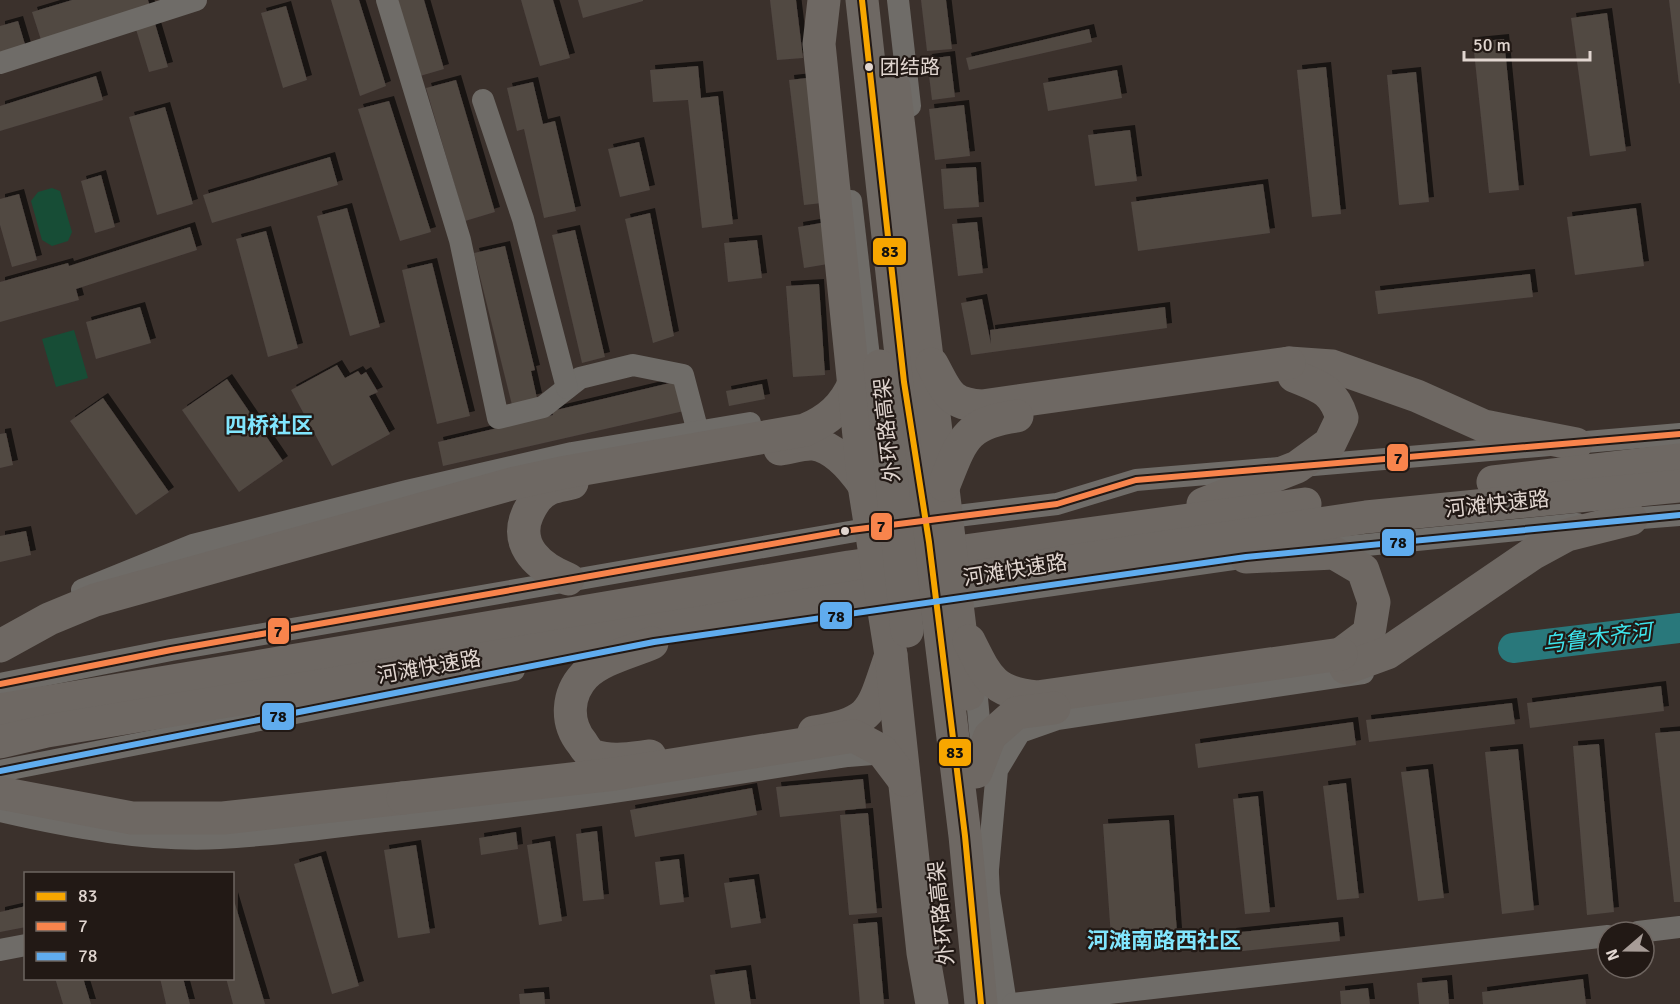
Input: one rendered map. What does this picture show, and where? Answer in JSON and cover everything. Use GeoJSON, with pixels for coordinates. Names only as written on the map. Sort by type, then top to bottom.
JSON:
{"type":"FeatureCollection","features":[{"type":"Feature","properties":{"kind":"highway"},"geometry":{"type":"LineString","coordinates":[[825,0],[819,44],[864,485],[906,766],[920,928],[932,1004]]}},
{"type":"Feature","properties":{"kind":"highway","name":"外环路高架"},"geometry":{"type":"LineString","coordinates":[[840,0],[908,636],[951,1004]]}},
{"type":"Feature","properties":{"kind":"highway","name":"外环路高架"},"geometry":{"type":"LineString","coordinates":[[862,0],[904,382],[929,542],[965,836],[981,1004]]}},
{"type":"Feature","properties":{"kind":"highway"},"geometry":{"type":"LineString","coordinates":[[883,0],[961,626],[976,772],[991,1004]]}},
{"type":"Feature","properties":{"kind":"highway"},"geometry":{"type":"LineString","coordinates":[[926,352],[951,398],[963,405],[982,406],[1332,366],[1416,396],[1484,426],[1576,444]]}},
{"type":"Feature","properties":{"kind":"highway"},"geometry":{"type":"LineString","coordinates":[[943,487],[957,452],[968,435],[984,422],[1292,370],[1324,389],[1337,401],[1342,418],[1330,443],[1297,467],[1161,522]]}},
{"type":"Feature","properties":{"kind":"highway"},"geometry":{"type":"LineString","coordinates":[[0,646],[49,620],[95,600],[549,475],[805,430],[825,422],[847,400],[854,383]]}},
{"type":"Feature","properties":{"kind":"highway"},"geometry":{"type":"LineString","coordinates":[[568,579],[540,564],[526,547],[523,525],[535,500],[549,489],[590,478],[813,444],[833,452],[855,472],[864,485]]}},
{"type":"Feature","properties":{"kind":"highway","name":"河滩快速路"},"geometry":{"type":"LineString","coordinates":[[0,710],[849,567],[1161,522],[1680,460]]}},
{"type":"Feature","properties":{"kind":"highway","name":"河滩快速路"},"geometry":{"type":"LineString","coordinates":[[0,742],[47,731],[1072,561],[1366,517],[1680,486]]}},
{"type":"Feature","properties":{"kind":"highway"},"geometry":{"type":"LineString","coordinates":[[976,772],[990,736],[1016,714],[1387,653],[1532,554],[1567,535],[1631,519]]}},
{"type":"Feature","properties":{"kind":"highway"},"geometry":{"type":"LineString","coordinates":[[961,626],[986,675],[1014,695],[1037,697],[1344,661],[1369,633],[1374,602],[1363,570],[1334,553],[1246,557]]}},
{"type":"Feature","properties":{"kind":"highway"},"geometry":{"type":"LineString","coordinates":[[654,642],[605,663],[586,674],[573,690],[569,712],[571,720],[576,736],[591,755],[608,759],[632,758],[846,727],[865,716],[878,691],[891,655]]}},
{"type":"Feature","properties":{"kind":"highway"},"geometry":{"type":"LineString","coordinates":[[0,794],[132,818],[223,818],[615,774],[854,736],[906,766]]}},
{"type":"Feature","properties":{"kind":"highway"},"geometry":{"type":"LineString","coordinates":[[916,1004],[920,928]]}},
{"type":"Feature","properties":{"kind":"highway"},"geometry":{"type":"LineString","coordinates":[[988,958],[998,1004]]}},
{"type":"Feature","properties":{"kind":"street"},"geometry":{"type":"LineString","coordinates":[[0,63],[196,0]]}},
{"type":"Feature","properties":{"kind":"street"},"geometry":{"type":"LineString","coordinates":[[387,0],[460,240],[498,418],[543,407],[580,378],[633,365],[683,375],[698,432]]}},
{"type":"Feature","properties":{"kind":"street"},"geometry":{"type":"LineString","coordinates":[[825,0],[884,467],[869,512],[851,530]]}},
{"type":"Feature","properties":{"kind":"street"},"geometry":{"type":"LineString","coordinates":[[898,0],[947,466],[957,492],[970,514]]}},
{"type":"Feature","properties":{"kind":"street"},"geometry":{"type":"LineString","coordinates":[[483,100],[524,219],[567,388]]}},
{"type":"Feature","properties":{"kind":"street"},"geometry":{"type":"LineString","coordinates":[[0,628],[82,590],[193,545],[407,491],[572,453],[815,412],[847,375],[866,324]]}},
{"type":"Feature","properties":{"kind":"street"},"geometry":{"type":"LineString","coordinates":[[0,684],[171,650],[851,530],[1057,504],[1136,480],[1680,434]]}},
{"type":"Feature","properties":{"kind":"street"},"geometry":{"type":"LineString","coordinates":[[0,771],[654,642],[1246,557],[1680,515]]}},
{"type":"Feature","properties":{"kind":"street"},"geometry":{"type":"LineString","coordinates":[[988,594],[972,613],[968,625],[979,708],[989,894],[1006,1004]]}},
{"type":"Feature","properties":{"kind":"street"},"geometry":{"type":"LineString","coordinates":[[881,610],[895,628],[906,766],[932,1004]]}},
{"type":"Feature","properties":{"kind":"street"},"geometry":{"type":"LineString","coordinates":[[988,869],[997,770],[1020,732],[1057,719],[1352,677],[1396,662],[1424,628]]}},
{"type":"Feature","properties":{"kind":"street"},"geometry":{"type":"LineString","coordinates":[[0,811],[53,824],[166,837],[219,838],[470,812],[578,798],[848,756],[906,766]]}},
{"type":"Feature","properties":{"kind":"street"},"geometry":{"type":"LineString","coordinates":[[1656,930],[1680,927]]}},
{"type":"Feature","properties":{"kind":"street"},"geometry":{"type":"LineString","coordinates":[[1013,1004],[1596,937]]}},
{"type":"Feature","properties":{"kind":"street"},"geometry":{"type":"LineString","coordinates":[[0,950],[24,945]]}},
{"type":"Feature","properties":{"kind":"green space"},"geometry":{"type":"Polygon","coordinates":[[[52,188],[60,191],[72,232],[68,241],[52,246],[42,240],[31,201],[38,192],[52,188]]]}},
{"type":"Feature","properties":{"kind":"green space"},"geometry":{"type":"Polygon","coordinates":[[[74,330],[88,378],[56,387],[42,339],[74,330]]]}},
{"type":"Feature","properties":{"kind":"building"},"geometry":{"type":"Polygon","coordinates":[[[72,0],[148,0],[168,67],[149,72],[132,16],[42,43],[32,12],[72,0]]]}},
{"type":"Feature","properties":{"kind":"building"},"geometry":{"type":"Polygon","coordinates":[[[331,0],[359,0],[386,86],[360,96],[331,0]]]}},
{"type":"Feature","properties":{"kind":"building"},"geometry":{"type":"Polygon","coordinates":[[[398,0],[424,0],[444,69],[420,76],[398,0]]]}},
{"type":"Feature","properties":{"kind":"building"},"geometry":{"type":"Polygon","coordinates":[[[521,0],[553,0],[570,58],[540,66],[521,0]]]}},
{"type":"Feature","properties":{"kind":"building"},"geometry":{"type":"Polygon","coordinates":[[[578,0],[643,0],[643,1],[583,18],[578,0]]]}},
{"type":"Feature","properties":{"kind":"building"},"geometry":{"type":"Polygon","coordinates":[[[770,0],[796,0],[803,58],[777,60],[770,0]]]}},
{"type":"Feature","properties":{"kind":"building"},"geometry":{"type":"Polygon","coordinates":[[[921,0],[946,0],[952,49],[927,51],[921,0]]]}},
{"type":"Feature","properties":{"kind":"building"},"geometry":{"type":"Polygon","coordinates":[[[1669,0],[1680,0],[1679,84],[1669,0]]]}},
{"type":"Feature","properties":{"kind":"building"},"geometry":{"type":"Polygon","coordinates":[[[286,6],[307,80],[283,88],[261,13],[286,6]]]}},
{"type":"Feature","properties":{"kind":"building"},"geometry":{"type":"Polygon","coordinates":[[[1607,13],[1626,151],[1590,156],[1571,18],[1607,13]]]}},
{"type":"Feature","properties":{"kind":"building"},"geometry":{"type":"Polygon","coordinates":[[[18,21],[27,51],[0,59],[0,26],[18,21]]]}},
{"type":"Feature","properties":{"kind":"building"},"geometry":{"type":"Polygon","coordinates":[[[1089,29],[1092,42],[969,70],[966,58],[1089,29]]]}},
{"type":"Feature","properties":{"kind":"building"},"geometry":{"type":"Polygon","coordinates":[[[1504,39],[1519,190],[1489,193],[1473,42],[1504,39]]]}},
{"type":"Feature","properties":{"kind":"building"},"geometry":{"type":"Polygon","coordinates":[[[950,56],[955,97],[932,100],[927,59],[950,56]]]}},
{"type":"Feature","properties":{"kind":"building"},"geometry":{"type":"Polygon","coordinates":[[[698,66],[701,98],[718,96],[733,224],[702,228],[688,100],[653,102],[650,70],[698,66]]]}},
{"type":"Feature","properties":{"kind":"building"},"geometry":{"type":"Polygon","coordinates":[[[1326,67],[1341,214],[1312,217],[1297,70],[1326,67]]]}},
{"type":"Feature","properties":{"kind":"building"},"geometry":{"type":"Polygon","coordinates":[[[1117,70],[1122,98],[1048,111],[1043,83],[1117,70]]]}},
{"type":"Feature","properties":{"kind":"building"},"geometry":{"type":"Polygon","coordinates":[[[1416,72],[1429,202],[1399,205],[1387,75],[1416,72]]]}},
{"type":"Feature","properties":{"kind":"building"},"geometry":{"type":"Polygon","coordinates":[[[96,76],[103,100],[0,131],[0,106],[96,76]]]}},
{"type":"Feature","properties":{"kind":"building"},"geometry":{"type":"Polygon","coordinates":[[[816,77],[831,202],[804,205],[789,80],[816,77]]]}},
{"type":"Feature","properties":{"kind":"building"},"geometry":{"type":"Polygon","coordinates":[[[456,80],[495,212],[465,221],[426,88],[456,80]]]}},
{"type":"Feature","properties":{"kind":"building"},"geometry":{"type":"Polygon","coordinates":[[[533,82],[543,124],[555,121],[576,211],[544,218],[524,129],[517,131],[507,88],[533,82]]]}},
{"type":"Feature","properties":{"kind":"building"},"geometry":{"type":"Polygon","coordinates":[[[389,101],[431,232],[400,241],[358,109],[389,101]]]}},
{"type":"Feature","properties":{"kind":"building"},"geometry":{"type":"Polygon","coordinates":[[[964,105],[970,156],[935,160],[929,109],[964,105]]]}},
{"type":"Feature","properties":{"kind":"building"},"geometry":{"type":"Polygon","coordinates":[[[165,107],[193,204],[157,215],[129,117],[165,107]]]}},
{"type":"Feature","properties":{"kind":"building"},"geometry":{"type":"Polygon","coordinates":[[[1130,130],[1137,181],[1095,186],[1088,135],[1130,130]]]}},
{"type":"Feature","properties":{"kind":"building"},"geometry":{"type":"Polygon","coordinates":[[[639,142],[650,190],[620,197],[608,149],[639,142]]]}},
{"type":"Feature","properties":{"kind":"building"},"geometry":{"type":"Polygon","coordinates":[[[330,157],[338,185],[212,223],[203,195],[330,157]]]}},
{"type":"Feature","properties":{"kind":"building"},"geometry":{"type":"Polygon","coordinates":[[[976,167],[979,207],[944,209],[941,169],[976,167]]]}},
{"type":"Feature","properties":{"kind":"building"},"geometry":{"type":"Polygon","coordinates":[[[101,175],[115,227],[95,233],[81,181],[101,175]]]}},
{"type":"Feature","properties":{"kind":"building"},"geometry":{"type":"Polygon","coordinates":[[[1263,184],[1270,233],[1138,251],[1131,202],[1263,184]]]}},
{"type":"Feature","properties":{"kind":"building"},"geometry":{"type":"Polygon","coordinates":[[[19,194],[37,260],[12,267],[0,225],[0,199],[19,194]]]}},
{"type":"Feature","properties":{"kind":"building"},"geometry":{"type":"Polygon","coordinates":[[[347,208],[380,327],[350,336],[317,216],[347,208]]]}},
{"type":"Feature","properties":{"kind":"building"},"geometry":{"type":"Polygon","coordinates":[[[1636,208],[1644,266],[1575,275],[1567,217],[1636,208]]]}},
{"type":"Feature","properties":{"kind":"building"},"geometry":{"type":"Polygon","coordinates":[[[650,213],[674,336],[653,343],[625,219],[650,213]]]}},
{"type":"Feature","properties":{"kind":"building"},"geometry":{"type":"Polygon","coordinates":[[[977,222],[983,273],[958,276],[952,224],[977,222]]]}},
{"type":"Feature","properties":{"kind":"building"},"geometry":{"type":"Polygon","coordinates":[[[821,223],[828,264],[804,268],[798,227],[821,223]]]}},
{"type":"Feature","properties":{"kind":"building"},"geometry":{"type":"Polygon","coordinates":[[[190,227],[197,250],[76,289],[79,300],[0,322],[0,282],[68,263],[69,266],[190,227]]]}},
{"type":"Feature","properties":{"kind":"building"},"geometry":{"type":"Polygon","coordinates":[[[575,230],[605,357],[582,363],[552,235],[575,230]]]}},
{"type":"Feature","properties":{"kind":"building"},"geometry":{"type":"Polygon","coordinates":[[[266,231],[298,348],[268,357],[236,239],[266,231]]]}},
{"type":"Feature","properties":{"kind":"building"},"geometry":{"type":"Polygon","coordinates":[[[757,240],[762,278],[728,282],[724,243],[757,240]]]}},
{"type":"Feature","properties":{"kind":"building"},"geometry":{"type":"Polygon","coordinates":[[[505,246],[535,370],[531,371],[537,398],[512,405],[474,253],[505,246]]]}},
{"type":"Feature","properties":{"kind":"building"},"geometry":{"type":"Polygon","coordinates":[[[432,263],[470,416],[437,424],[402,270],[432,263]]]}},
{"type":"Feature","properties":{"kind":"building"},"geometry":{"type":"Polygon","coordinates":[[[1530,274],[1533,297],[1378,314],[1375,291],[1530,274]]]}},
{"type":"Feature","properties":{"kind":"building"},"geometry":{"type":"Polygon","coordinates":[[[819,284],[825,375],[793,377],[786,286],[819,284]]]}},
{"type":"Feature","properties":{"kind":"building"},"geometry":{"type":"Polygon","coordinates":[[[982,299],[991,344],[990,330],[1165,307],[1167,328],[971,355],[961,303],[982,299]]]}},
{"type":"Feature","properties":{"kind":"building"},"geometry":{"type":"Polygon","coordinates":[[[140,307],[151,343],[96,359],[86,322],[140,307]]]}},
{"type":"Feature","properties":{"kind":"building"},"geometry":{"type":"Polygon","coordinates":[[[337,365],[345,378],[358,371],[361,375],[366,372],[378,392],[369,396],[390,434],[332,466],[291,390],[337,365]]]}},
{"type":"Feature","properties":{"kind":"building"},"geometry":{"type":"Polygon","coordinates":[[[227,379],[283,461],[239,492],[182,410],[227,379]]]}},
{"type":"Feature","properties":{"kind":"building"},"geometry":{"type":"Polygon","coordinates":[[[678,381],[684,411],[443,466],[438,442],[553,415],[552,411],[678,381]]]}},
{"type":"Feature","properties":{"kind":"building"},"geometry":{"type":"Polygon","coordinates":[[[762,384],[765,399],[729,406],[726,391],[762,384]]]}},
{"type":"Feature","properties":{"kind":"building"},"geometry":{"type":"Polygon","coordinates":[[[103,398],[169,492],[136,515],[70,421],[103,398]]]}},
{"type":"Feature","properties":{"kind":"building"},"geometry":{"type":"Polygon","coordinates":[[[6,433],[13,465],[0,468],[0,434],[6,433]]]}},
{"type":"Feature","properties":{"kind":"building"},"geometry":{"type":"Polygon","coordinates":[[[26,531],[31,555],[0,562],[0,536],[26,531]]]}},
{"type":"Feature","properties":{"kind":"building"},"geometry":{"type":"Polygon","coordinates":[[[1661,686],[1664,711],[1530,728],[1527,703],[1661,686]]]}},
{"type":"Feature","properties":{"kind":"building"},"geometry":{"type":"Polygon","coordinates":[[[1512,703],[1515,724],[1369,742],[1366,720],[1512,703]]]}},
{"type":"Feature","properties":{"kind":"building"},"geometry":{"type":"Polygon","coordinates":[[[1353,722],[1356,745],[1198,768],[1195,744],[1353,722]]]}},
{"type":"Feature","properties":{"kind":"building"},"geometry":{"type":"Polygon","coordinates":[[[1680,731],[1680,902],[1674,902],[1655,733],[1680,731]]]}},
{"type":"Feature","properties":{"kind":"building"},"geometry":{"type":"Polygon","coordinates":[[[1599,744],[1614,912],[1587,915],[1573,746],[1599,744]]]}},
{"type":"Feature","properties":{"kind":"building"},"geometry":{"type":"Polygon","coordinates":[[[1518,749],[1534,910],[1502,914],[1485,752],[1518,749]]]}},
{"type":"Feature","properties":{"kind":"building"},"geometry":{"type":"Polygon","coordinates":[[[1428,769],[1444,898],[1418,901],[1401,772],[1428,769]]]}},
{"type":"Feature","properties":{"kind":"building"},"geometry":{"type":"Polygon","coordinates":[[[863,779],[866,808],[780,817],[776,787],[863,779]]]}},
{"type":"Feature","properties":{"kind":"building"},"geometry":{"type":"Polygon","coordinates":[[[1346,783],[1359,898],[1337,900],[1323,786],[1346,783]]]}},
{"type":"Feature","properties":{"kind":"building"},"geometry":{"type":"Polygon","coordinates":[[[752,788],[757,815],[635,837],[630,810],[752,788]]]}},
{"type":"Feature","properties":{"kind":"building"},"geometry":{"type":"Polygon","coordinates":[[[1258,796],[1270,912],[1245,914],[1233,799],[1258,796]]]}},
{"type":"Feature","properties":{"kind":"building"},"geometry":{"type":"Polygon","coordinates":[[[868,813],[877,913],[849,915],[840,815],[868,813]]]}},
{"type":"Feature","properties":{"kind":"building"},"geometry":{"type":"Polygon","coordinates":[[[1169,820],[1177,933],[1111,937],[1103,824],[1169,820]]]}},
{"type":"Feature","properties":{"kind":"building"},"geometry":{"type":"Polygon","coordinates":[[[597,831],[604,899],[583,901],[576,834],[597,831]]]}},
{"type":"Feature","properties":{"kind":"building"},"geometry":{"type":"Polygon","coordinates":[[[516,832],[518,849],[481,855],[479,838],[516,832]]]}},
{"type":"Feature","properties":{"kind":"building"},"geometry":{"type":"Polygon","coordinates":[[[550,841],[562,921],[539,925],[527,845],[550,841]]]}},
{"type":"Feature","properties":{"kind":"building"},"geometry":{"type":"Polygon","coordinates":[[[416,845],[430,933],[398,938],[384,850],[416,845]]]}},
{"type":"Feature","properties":{"kind":"building"},"geometry":{"type":"Polygon","coordinates":[[[321,856],[359,986],[332,994],[294,864],[321,856]]]}},
{"type":"Feature","properties":{"kind":"building"},"geometry":{"type":"Polygon","coordinates":[[[679,859],[684,902],[660,905],[655,862],[679,859]]]}},
{"type":"Feature","properties":{"kind":"building"},"geometry":{"type":"Polygon","coordinates":[[[754,879],[761,923],[731,928],[724,883],[754,879]]]}},
{"type":"Feature","properties":{"kind":"building"},"geometry":{"type":"Polygon","coordinates":[[[234,900],[265,1004],[233,1004],[227,980],[234,980],[234,900]]]}},
{"type":"Feature","properties":{"kind":"building"},"geometry":{"type":"Polygon","coordinates":[[[24,906],[24,927],[0,932],[0,912],[24,906]]]}},
{"type":"Feature","properties":{"kind":"building"},"geometry":{"type":"Polygon","coordinates":[[[877,922],[884,1004],[860,1004],[853,924],[877,922]]]}},
{"type":"Feature","properties":{"kind":"building"},"geometry":{"type":"Polygon","coordinates":[[[1338,922],[1340,941],[1233,952],[1231,933],[1338,922]]]}},
{"type":"Feature","properties":{"kind":"building"},"geometry":{"type":"Polygon","coordinates":[[[746,970],[751,1004],[715,1004],[710,975],[746,970]]]}},
{"type":"Feature","properties":{"kind":"building"},"geometry":{"type":"Polygon","coordinates":[[[1583,979],[1586,1004],[1483,1004],[1482,992],[1583,979]]]}},
{"type":"Feature","properties":{"kind":"building"},"geometry":{"type":"Polygon","coordinates":[[[56,980],[84,980],[91,1004],[63,1004],[56,980]]]}},
{"type":"Feature","properties":{"kind":"building"},"geometry":{"type":"Polygon","coordinates":[[[160,980],[184,980],[190,1004],[166,1004],[160,980]]]}},
{"type":"Feature","properties":{"kind":"building"},"geometry":{"type":"Polygon","coordinates":[[[1447,980],[1449,1004],[1419,1004],[1417,983],[1447,980]]]}},
{"type":"Feature","properties":{"kind":"building"},"geometry":{"type":"Polygon","coordinates":[[[1368,988],[1370,1004],[1341,1004],[1340,991],[1368,988]]]}},
{"type":"Feature","properties":{"kind":"building"},"geometry":{"type":"Polygon","coordinates":[[[544,992],[545,1004],[520,1004],[519,994],[544,992]]]}},
{"type":"Feature","properties":{"kind":"waterway","name":"乌鲁木齐河"},"geometry":{"type":"LineString","coordinates":[[1513,648],[1680,628]]}},
{"type":"Feature","properties":{"kind":"transit line","name":"83"},"geometry":{"type":"LineString","coordinates":[[862,0],[904,382],[929,542],[965,836],[981,1004]]}},
{"type":"Feature","properties":{"kind":"transit line","name":"7"},"geometry":{"type":"LineString","coordinates":[[0,684],[171,650],[851,530],[1057,504],[1136,480],[1680,434]]}},
{"type":"Feature","properties":{"kind":"transit line","name":"78"},"geometry":{"type":"LineString","coordinates":[[0,771],[654,642],[1246,557],[1680,515]]}},
{"type":"Feature","properties":{"kind":"place","name":"团结路"},"geometry":{"type":"Point","coordinates":[869,67]}},
{"type":"Feature","properties":{"kind":"district","name":"四桥社区"},"geometry":{"type":"Point","coordinates":[269,425]}},
{"type":"Feature","properties":{"kind":"district","name":"河滩南路西社区"},"geometry":{"type":"Point","coordinates":[1164,940]}}]}
